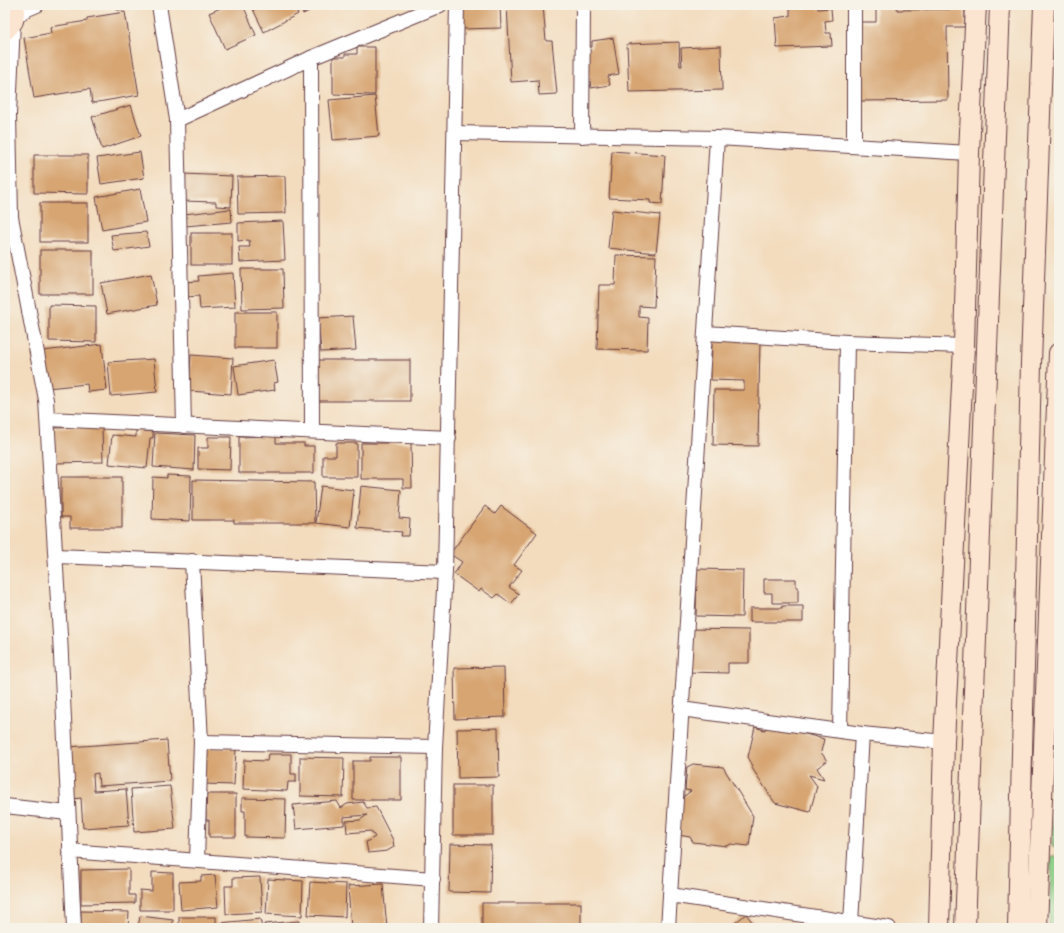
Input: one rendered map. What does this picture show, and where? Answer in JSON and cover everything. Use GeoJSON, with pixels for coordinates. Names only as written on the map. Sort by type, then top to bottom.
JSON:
{"type":"FeatureCollection","features":[{"type":"Feature","properties":{"kind":"main road"},"geometry":{"type":"LineString","coordinates":[[939,928],[944,742],[964,346],[969,153],[976,5]]}},
{"type":"Feature","properties":{"kind":"main road"},"geometry":{"type":"LineString","coordinates":[[965,928],[1000,5]]}},
{"type":"Feature","properties":{"kind":"main road"},"geometry":{"type":"LineString","coordinates":[[1018,928],[1032,363],[1044,5]]}},
{"type":"Feature","properties":{"kind":"main road"},"geometry":{"type":"LineString","coordinates":[[1037,928],[1057,439],[1059,353]]}},
{"type":"Feature","properties":{"kind":"main road"},"geometry":{"type":"LineString","coordinates":[[1032,363],[1059,364]]}},
{"type":"Feature","properties":{"kind":"main road"},"geometry":{"type":"LineString","coordinates":[[955,514],[980,515]]}},
{"type":"Feature","properties":{"kind":"street"},"geometry":{"type":"LineString","coordinates":[[37,5],[23,11],[11,19],[9,115],[11,217],[46,400],[48,419],[74,928]]}},
{"type":"Feature","properties":{"kind":"street"},"geometry":{"type":"LineString","coordinates":[[159,5],[177,120],[184,426]]}},
{"type":"Feature","properties":{"kind":"street"},"geometry":{"type":"LineString","coordinates":[[177,120],[311,58],[440,5]]}},
{"type":"Feature","properties":{"kind":"street"},"geometry":{"type":"LineString","coordinates":[[431,928],[435,747],[445,572],[449,438],[457,5]]}},
{"type":"Feature","properties":{"kind":"street"},"geometry":{"type":"LineString","coordinates":[[582,136],[583,5]]}},
{"type":"Feature","properties":{"kind":"street"},"geometry":{"type":"LineString","coordinates":[[854,5],[854,146]]}},
{"type":"Feature","properties":{"kind":"street"},"geometry":{"type":"LineString","coordinates":[[311,58],[312,431]]}},
{"type":"Feature","properties":{"kind":"street"},"geometry":{"type":"LineString","coordinates":[[5,101],[9,115]]}},
{"type":"Feature","properties":{"kind":"street"},"geometry":{"type":"LineString","coordinates":[[455,133],[717,138],[969,153]]}},
{"type":"Feature","properties":{"kind":"street"},"geometry":{"type":"LineString","coordinates":[[668,928],[717,138]]}},
{"type":"Feature","properties":{"kind":"street"},"geometry":{"type":"LineString","coordinates":[[705,333],[847,342],[964,346]]}},
{"type":"Feature","properties":{"kind":"street"},"geometry":{"type":"LineString","coordinates":[[840,731],[847,342]]}},
{"type":"Feature","properties":{"kind":"street"},"geometry":{"type":"LineString","coordinates":[[48,419],[449,438]]}},
{"type":"Feature","properties":{"kind":"street"},"geometry":{"type":"LineString","coordinates":[[56,556],[445,572]]}},
{"type":"Feature","properties":{"kind":"street"},"geometry":{"type":"LineString","coordinates":[[192,562],[202,742],[198,860]]}},
{"type":"Feature","properties":{"kind":"street"},"geometry":{"type":"LineString","coordinates":[[681,709],[862,734],[944,742]]}},
{"type":"Feature","properties":{"kind":"street"},"geometry":{"type":"LineString","coordinates":[[851,923],[862,734]]}},
{"type":"Feature","properties":{"kind":"street"},"geometry":{"type":"LineString","coordinates":[[202,742],[435,747]]}},
{"type":"Feature","properties":{"kind":"street"},"geometry":{"type":"LineString","coordinates":[[5,806],[68,813]]}},
{"type":"Feature","properties":{"kind":"street"},"geometry":{"type":"LineString","coordinates":[[69,851],[433,879]]}},
{"type":"Feature","properties":{"kind":"street"},"geometry":{"type":"LineString","coordinates":[[670,895],[810,922],[851,923],[889,928]]}},
{"type":"Feature","properties":{"kind":"green space"},"geometry":{"type":"Polygon","coordinates":[[[1057,683],[1059,683],[1059,847],[1052,847],[1057,683]]]}},
{"type":"Feature","properties":{"kind":"green space"},"geometry":{"type":"Polygon","coordinates":[[[1051,856],[1059,856],[1059,928],[1049,928],[1051,856]]]}},
{"type":"Feature","properties":{"kind":"building"},"geometry":{"type":"Polygon","coordinates":[[[116,5],[130,5],[131,8],[117,10],[116,5]]]}},
{"type":"Feature","properties":{"kind":"building"},"geometry":{"type":"Polygon","coordinates":[[[222,5],[243,5],[256,35],[225,49],[209,13],[223,7],[222,5]]]}},
{"type":"Feature","properties":{"kind":"building"},"geometry":{"type":"Polygon","coordinates":[[[251,5],[293,5],[298,14],[264,32],[251,5]]]}},
{"type":"Feature","properties":{"kind":"building"},"geometry":{"type":"Polygon","coordinates":[[[299,5],[321,5],[303,14],[299,5]]]}},
{"type":"Feature","properties":{"kind":"building"},"geometry":{"type":"Polygon","coordinates":[[[462,5],[500,5],[501,28],[463,29],[462,5]]]}},
{"type":"Feature","properties":{"kind":"building"},"geometry":{"type":"Polygon","coordinates":[[[507,5],[543,5],[546,41],[552,41],[557,94],[539,95],[538,80],[511,82],[507,5]]]}},
{"type":"Feature","properties":{"kind":"building"},"geometry":{"type":"Polygon","coordinates":[[[790,5],[817,5],[818,9],[831,8],[832,20],[825,21],[826,33],[831,33],[832,46],[777,48],[775,18],[790,16],[790,5]]]}},
{"type":"Feature","properties":{"kind":"building"},"geometry":{"type":"Polygon","coordinates":[[[876,5],[897,5],[897,10],[965,9],[965,27],[947,27],[948,100],[859,101],[858,22],[876,22],[876,5]]]}},
{"type":"Feature","properties":{"kind":"building"},"geometry":{"type":"Polygon","coordinates":[[[125,12],[139,95],[92,103],[90,89],[34,98],[24,38],[51,33],[50,27],[87,21],[87,18],[125,12]]]}},
{"type":"Feature","properties":{"kind":"building"},"geometry":{"type":"Polygon","coordinates":[[[613,38],[619,74],[608,76],[610,85],[591,88],[584,48],[592,47],[592,41],[613,38]]]}},
{"type":"Feature","properties":{"kind":"building"},"geometry":{"type":"Polygon","coordinates":[[[679,42],[680,66],[682,66],[681,48],[721,46],[722,90],[629,92],[627,44],[679,42]]]}},
{"type":"Feature","properties":{"kind":"building"},"geometry":{"type":"Polygon","coordinates":[[[357,47],[375,47],[375,95],[333,94],[333,57],[345,57],[345,54],[357,54],[357,47]]]}},
{"type":"Feature","properties":{"kind":"building"},"geometry":{"type":"Polygon","coordinates":[[[375,96],[379,136],[333,140],[329,100],[375,96]]]}},
{"type":"Feature","properties":{"kind":"building"},"geometry":{"type":"Polygon","coordinates":[[[131,105],[141,136],[102,149],[92,117],[131,105]]]}},
{"type":"Feature","properties":{"kind":"building"},"geometry":{"type":"Polygon","coordinates":[[[612,151],[665,155],[662,204],[650,203],[650,200],[609,198],[612,151]]]}},
{"type":"Feature","properties":{"kind":"building"},"geometry":{"type":"Polygon","coordinates":[[[140,152],[144,178],[101,184],[97,158],[140,152]]]}},
{"type":"Feature","properties":{"kind":"building"},"geometry":{"type":"Polygon","coordinates":[[[34,155],[88,155],[88,194],[34,193],[34,155]]]}},
{"type":"Feature","properties":{"kind":"building"},"geometry":{"type":"Polygon","coordinates":[[[183,174],[232,176],[231,207],[216,206],[216,202],[182,201],[183,174]]]}},
{"type":"Feature","properties":{"kind":"building"},"geometry":{"type":"Polygon","coordinates":[[[285,176],[286,213],[238,214],[237,177],[285,176]]]}},
{"type":"Feature","properties":{"kind":"building"},"geometry":{"type":"Polygon","coordinates":[[[140,189],[146,222],[102,230],[96,197],[140,189]]]}},
{"type":"Feature","properties":{"kind":"building"},"geometry":{"type":"Polygon","coordinates":[[[40,203],[88,203],[88,242],[40,242],[40,203]]]}},
{"type":"Feature","properties":{"kind":"building"},"geometry":{"type":"Polygon","coordinates":[[[231,209],[232,222],[185,226],[184,214],[231,209]]]}},
{"type":"Feature","properties":{"kind":"building"},"geometry":{"type":"Polygon","coordinates":[[[612,210],[660,215],[656,253],[608,248],[612,210]]]}},
{"type":"Feature","properties":{"kind":"building"},"geometry":{"type":"Polygon","coordinates":[[[283,221],[285,260],[240,262],[239,247],[250,247],[249,240],[238,241],[238,223],[283,221]]]}},
{"type":"Feature","properties":{"kind":"building"},"geometry":{"type":"Polygon","coordinates":[[[146,232],[149,246],[114,251],[111,235],[146,232]]]}},
{"type":"Feature","properties":{"kind":"building"},"geometry":{"type":"Polygon","coordinates":[[[191,233],[232,233],[232,265],[191,265],[191,233]]]}},
{"type":"Feature","properties":{"kind":"building"},"geometry":{"type":"Polygon","coordinates":[[[40,250],[93,250],[93,294],[40,294],[40,250]]]}},
{"type":"Feature","properties":{"kind":"building"},"geometry":{"type":"Polygon","coordinates":[[[616,255],[656,256],[654,307],[639,306],[639,317],[648,318],[647,350],[597,349],[599,285],[615,285],[616,255]]]}},
{"type":"Feature","properties":{"kind":"building"},"geometry":{"type":"Polygon","coordinates":[[[241,269],[283,269],[284,308],[242,309],[241,269]]]}},
{"type":"Feature","properties":{"kind":"building"},"geometry":{"type":"Polygon","coordinates":[[[233,273],[235,307],[200,309],[199,296],[186,297],[185,282],[199,281],[198,276],[233,273]]]}},
{"type":"Feature","properties":{"kind":"building"},"geometry":{"type":"Polygon","coordinates":[[[151,274],[157,305],[107,314],[101,283],[151,274]]]}},
{"type":"Feature","properties":{"kind":"building"},"geometry":{"type":"Polygon","coordinates":[[[49,305],[96,306],[96,342],[49,341],[49,305]]]}},
{"type":"Feature","properties":{"kind":"building"},"geometry":{"type":"Polygon","coordinates":[[[235,312],[277,312],[277,348],[235,348],[235,312]]]}},
{"type":"Feature","properties":{"kind":"building"},"geometry":{"type":"Polygon","coordinates":[[[353,316],[356,350],[321,352],[318,318],[353,316]]]}},
{"type":"Feature","properties":{"kind":"building"},"geometry":{"type":"Polygon","coordinates":[[[712,339],[760,340],[758,446],[713,445],[714,390],[744,390],[744,381],[711,380],[712,339]]]}},
{"type":"Feature","properties":{"kind":"building"},"geometry":{"type":"Polygon","coordinates":[[[102,344],[107,390],[88,392],[87,384],[47,388],[43,351],[102,344]]]}},
{"type":"Feature","properties":{"kind":"building"},"geometry":{"type":"Polygon","coordinates":[[[191,355],[233,358],[231,394],[189,391],[191,355]]]}},
{"type":"Feature","properties":{"kind":"building"},"geometry":{"type":"Polygon","coordinates":[[[154,359],[157,392],[111,396],[108,362],[154,359]]]}},
{"type":"Feature","properties":{"kind":"building"},"geometry":{"type":"Polygon","coordinates":[[[274,360],[278,382],[274,383],[275,390],[238,395],[234,366],[274,360]]]}},
{"type":"Feature","properties":{"kind":"building"},"geometry":{"type":"Polygon","coordinates":[[[317,360],[410,360],[410,401],[317,401],[317,360]]]}},
{"type":"Feature","properties":{"kind":"building"},"geometry":{"type":"Polygon","coordinates":[[[102,427],[103,462],[54,463],[54,428],[102,427]]]}},
{"type":"Feature","properties":{"kind":"building"},"geometry":{"type":"Polygon","coordinates":[[[136,430],[153,432],[153,438],[150,438],[147,468],[109,464],[112,435],[136,437],[136,430]]]}},
{"type":"Feature","properties":{"kind":"building"},"geometry":{"type":"Polygon","coordinates":[[[155,433],[195,435],[194,470],[153,467],[155,433]]]}},
{"type":"Feature","properties":{"kind":"building"},"geometry":{"type":"Polygon","coordinates":[[[276,436],[276,443],[304,443],[304,446],[314,446],[314,473],[239,473],[239,437],[276,436]]]}},
{"type":"Feature","properties":{"kind":"building"},"geometry":{"type":"Polygon","coordinates":[[[208,437],[231,437],[230,470],[198,469],[198,448],[208,448],[208,437]]]}},
{"type":"Feature","properties":{"kind":"building"},"geometry":{"type":"Polygon","coordinates":[[[336,443],[357,443],[357,477],[323,477],[323,456],[336,456],[336,443]]]}},
{"type":"Feature","properties":{"kind":"building"},"geometry":{"type":"Polygon","coordinates":[[[361,443],[411,443],[412,488],[403,488],[403,479],[361,479],[361,443]]]}},
{"type":"Feature","properties":{"kind":"building"},"geometry":{"type":"Polygon","coordinates":[[[167,475],[191,476],[190,521],[152,519],[153,477],[167,478],[167,475]]]}},
{"type":"Feature","properties":{"kind":"building"},"geometry":{"type":"Polygon","coordinates":[[[61,477],[122,477],[122,528],[70,528],[70,517],[61,517],[61,477]]]}},
{"type":"Feature","properties":{"kind":"building"},"geometry":{"type":"Polygon","coordinates":[[[193,480],[314,482],[315,523],[234,523],[234,520],[193,520],[193,480]]]}},
{"type":"Feature","properties":{"kind":"building"},"geometry":{"type":"Polygon","coordinates":[[[321,486],[354,490],[350,527],[316,523],[321,486]]]}},
{"type":"Feature","properties":{"kind":"building"},"geometry":{"type":"Polygon","coordinates":[[[361,486],[401,490],[399,518],[410,519],[409,536],[401,536],[402,532],[357,528],[361,486]]]}},
{"type":"Feature","properties":{"kind":"building"},"geometry":{"type":"Polygon","coordinates":[[[485,506],[495,514],[501,506],[537,533],[514,565],[522,570],[509,587],[519,594],[511,604],[498,594],[494,598],[481,589],[479,592],[454,574],[462,562],[450,554],[485,506]]]}},
{"type":"Feature","properties":{"kind":"building"},"geometry":{"type":"Polygon","coordinates":[[[697,569],[743,570],[742,617],[696,616],[697,569]]]}},
{"type":"Feature","properties":{"kind":"building"},"geometry":{"type":"Polygon","coordinates":[[[764,579],[796,579],[796,587],[798,587],[798,603],[772,603],[772,593],[764,593],[764,579]]]}},
{"type":"Feature","properties":{"kind":"building"},"geometry":{"type":"Polygon","coordinates":[[[782,606],[803,606],[803,622],[750,622],[750,608],[782,608],[782,606]]]}},
{"type":"Feature","properties":{"kind":"building"},"geometry":{"type":"Polygon","coordinates":[[[688,629],[749,630],[749,663],[728,663],[728,673],[688,672],[688,629]]]}},
{"type":"Feature","properties":{"kind":"building"},"geometry":{"type":"Polygon","coordinates":[[[504,667],[505,717],[455,719],[454,668],[504,667]]]}},
{"type":"Feature","properties":{"kind":"building"},"geometry":{"type":"Polygon","coordinates":[[[772,725],[824,739],[821,752],[827,761],[817,768],[824,779],[809,775],[817,786],[810,812],[775,803],[752,768],[753,766],[748,757],[755,727],[764,730],[772,725]]]}},
{"type":"Feature","properties":{"kind":"building"},"geometry":{"type":"Polygon","coordinates":[[[498,728],[499,777],[458,778],[457,729],[498,728]]]}},
{"type":"Feature","properties":{"kind":"building"},"geometry":{"type":"Polygon","coordinates":[[[167,740],[170,781],[99,786],[98,773],[93,774],[94,791],[126,789],[129,825],[83,828],[81,798],[72,799],[68,747],[167,740]]]}},
{"type":"Feature","properties":{"kind":"building"},"geometry":{"type":"Polygon","coordinates":[[[205,748],[236,749],[234,785],[204,784],[205,748]]]}},
{"type":"Feature","properties":{"kind":"building"},"geometry":{"type":"Polygon","coordinates":[[[268,754],[291,754],[291,774],[296,774],[296,782],[288,782],[287,791],[243,789],[244,760],[267,761],[268,754]]]}},
{"type":"Feature","properties":{"kind":"building"},"geometry":{"type":"Polygon","coordinates":[[[300,757],[344,758],[343,797],[300,796],[300,757]]]}},
{"type":"Feature","properties":{"kind":"building"},"geometry":{"type":"Polygon","coordinates":[[[370,757],[401,757],[401,800],[353,800],[353,761],[370,761],[370,757]]]}},
{"type":"Feature","properties":{"kind":"building"},"geometry":{"type":"Polygon","coordinates":[[[693,764],[723,767],[753,816],[749,846],[731,844],[727,846],[693,842],[690,837],[678,835],[683,797],[691,791],[685,790],[687,767],[693,764]]]}},
{"type":"Feature","properties":{"kind":"building"},"geometry":{"type":"Polygon","coordinates":[[[453,785],[493,785],[493,835],[453,835],[453,785]]]}},
{"type":"Feature","properties":{"kind":"building"},"geometry":{"type":"Polygon","coordinates":[[[170,786],[175,829],[134,832],[131,789],[170,786]]]}},
{"type":"Feature","properties":{"kind":"building"},"geometry":{"type":"Polygon","coordinates":[[[206,794],[236,794],[236,837],[209,837],[209,820],[206,820],[206,794]]]}},
{"type":"Feature","properties":{"kind":"building"},"geometry":{"type":"Polygon","coordinates":[[[242,798],[286,799],[285,838],[245,837],[245,811],[242,811],[242,798]]]}},
{"type":"Feature","properties":{"kind":"building"},"geometry":{"type":"Polygon","coordinates":[[[337,801],[341,808],[347,804],[363,802],[367,808],[376,807],[393,840],[394,847],[387,851],[368,853],[366,842],[375,837],[371,831],[347,833],[346,821],[360,820],[367,815],[344,817],[344,825],[296,829],[293,805],[337,801]]]}},
{"type":"Feature","properties":{"kind":"building"},"geometry":{"type":"Polygon","coordinates":[[[450,844],[491,845],[490,893],[449,892],[450,844]]]}},
{"type":"Feature","properties":{"kind":"building"},"geometry":{"type":"Polygon","coordinates":[[[129,869],[129,895],[135,895],[135,903],[81,904],[81,870],[129,869]]]}},
{"type":"Feature","properties":{"kind":"building"},"geometry":{"type":"Polygon","coordinates":[[[152,872],[173,873],[173,910],[140,910],[140,890],[152,891],[152,872]]]}},
{"type":"Feature","properties":{"kind":"building"},"geometry":{"type":"Polygon","coordinates":[[[215,875],[218,907],[181,910],[179,882],[201,881],[201,876],[215,875]]]}},
{"type":"Feature","properties":{"kind":"building"},"geometry":{"type":"Polygon","coordinates":[[[260,877],[262,912],[226,914],[225,886],[233,886],[233,878],[260,877]]]}},
{"type":"Feature","properties":{"kind":"building"},"geometry":{"type":"Polygon","coordinates":[[[268,879],[303,881],[302,916],[266,914],[268,879]]]}},
{"type":"Feature","properties":{"kind":"building"},"geometry":{"type":"Polygon","coordinates":[[[310,882],[346,884],[345,917],[308,915],[310,882]]]}},
{"type":"Feature","properties":{"kind":"building"},"geometry":{"type":"Polygon","coordinates":[[[383,884],[387,928],[351,928],[348,886],[383,884]]]}},
{"type":"Feature","properties":{"kind":"building"},"geometry":{"type":"Polygon","coordinates":[[[482,903],[581,903],[581,928],[482,928],[482,903]]]}},
{"type":"Feature","properties":{"kind":"building"},"geometry":{"type":"Polygon","coordinates":[[[81,911],[129,912],[128,928],[81,928],[81,911]]]}},
{"type":"Feature","properties":{"kind":"building"},"geometry":{"type":"Polygon","coordinates":[[[746,914],[757,928],[729,928],[746,914]]]}},
{"type":"Feature","properties":{"kind":"building"},"geometry":{"type":"Polygon","coordinates":[[[140,916],[173,920],[172,928],[138,928],[140,916]]]}},
{"type":"Feature","properties":{"kind":"building"},"geometry":{"type":"Polygon","coordinates":[[[179,917],[216,917],[216,928],[179,928],[179,917]]]}},
{"type":"Feature","properties":{"kind":"building"},"geometry":{"type":"Polygon","coordinates":[[[260,919],[262,928],[221,928],[220,923],[260,919]]]}},
{"type":"Feature","properties":{"kind":"building"},"geometry":{"type":"Polygon","coordinates":[[[299,921],[299,928],[265,928],[264,924],[299,921]]]}}]}
